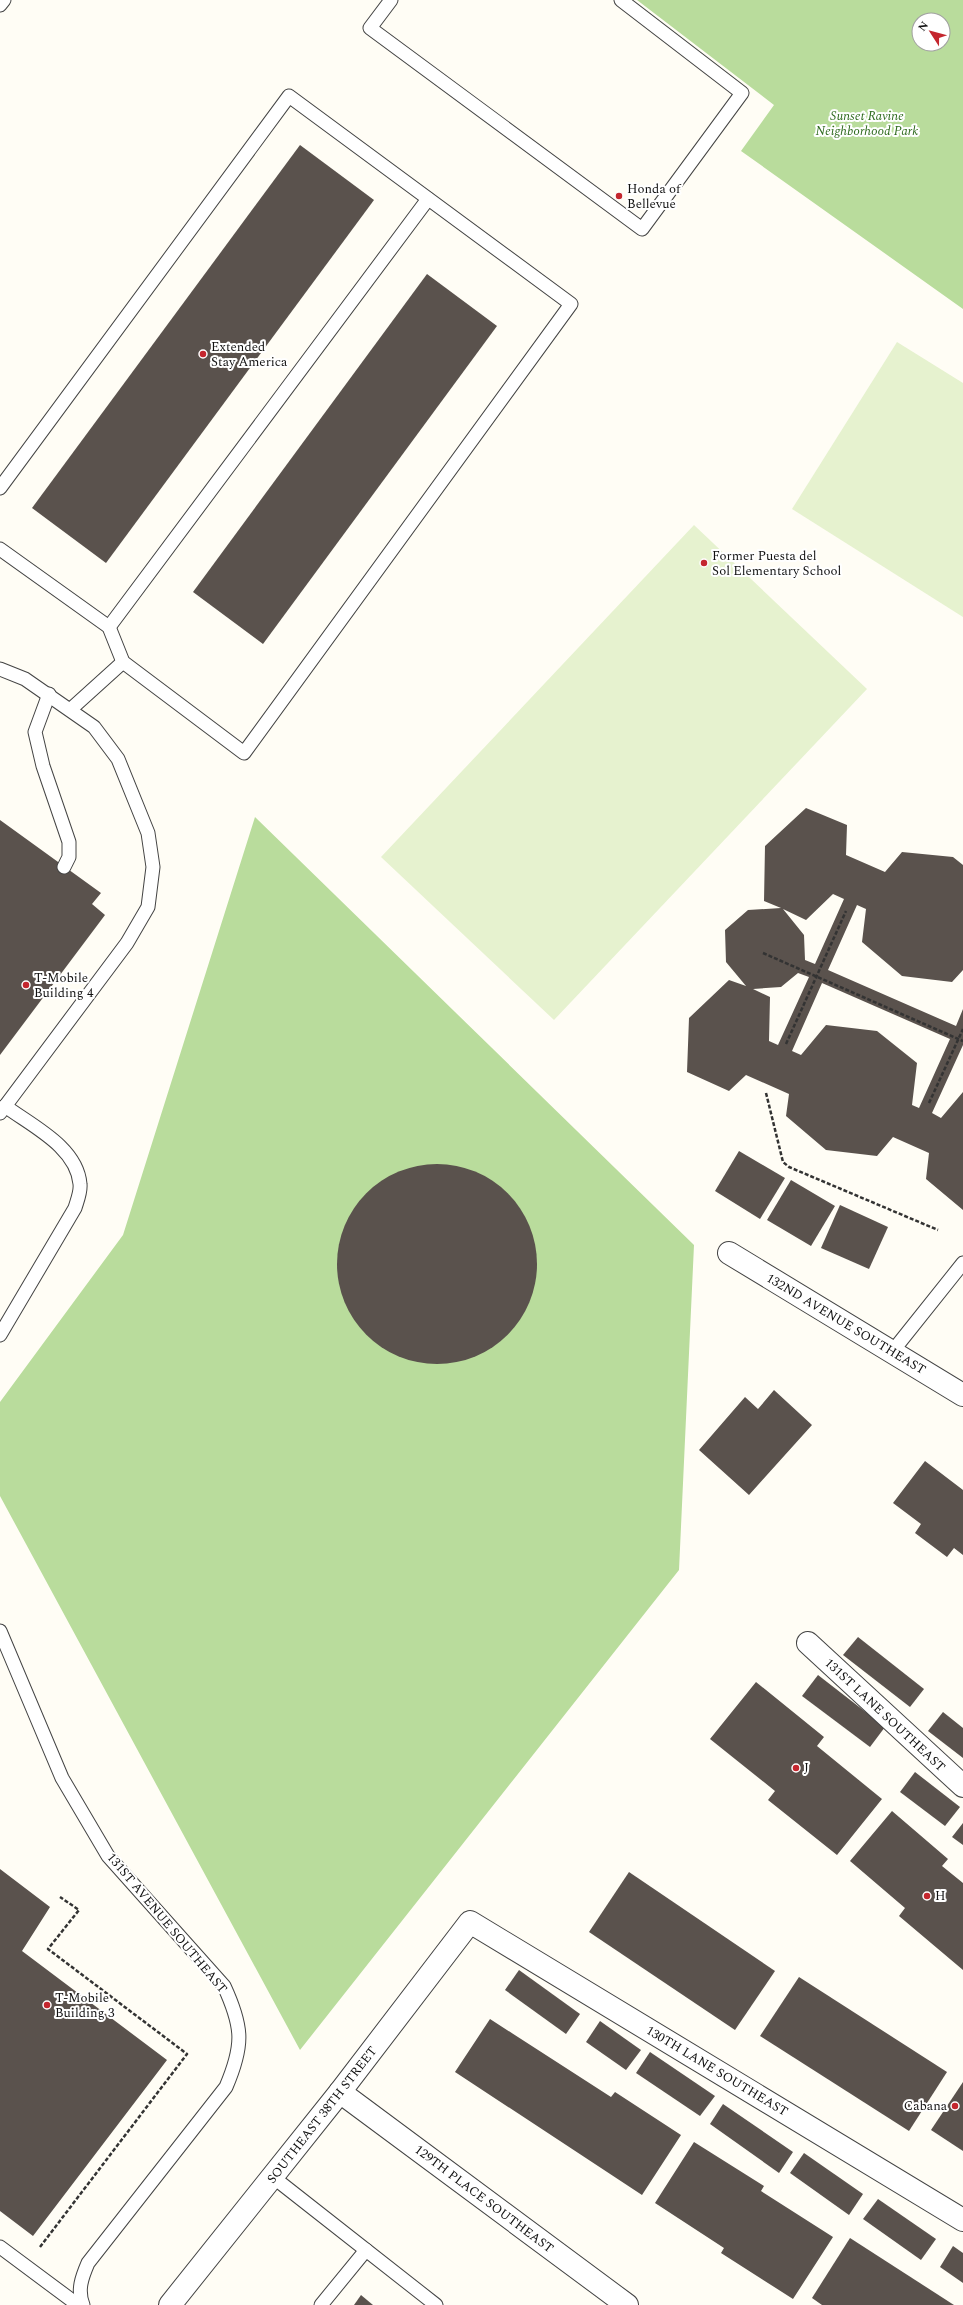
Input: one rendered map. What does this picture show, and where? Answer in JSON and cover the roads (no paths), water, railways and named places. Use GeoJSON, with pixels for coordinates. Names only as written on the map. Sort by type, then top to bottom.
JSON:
{"type":"FeatureCollection","features":[{"type":"Feature","properties":{"kind":"street","name":"132ND AVENUE SOUTHEAST"},"geometry":{"type":"LineString","coordinates":[[729,1253],[963,1395]]}},
{"type":"Feature","properties":{"kind":"street","name":"131ST LANE SOUTHEAST"},"geometry":{"type":"LineString","coordinates":[[808,1643],[963,1786]]}},
{"type":"Feature","properties":{"kind":"street","name":"SOUTHEAST 38TH STREET"},"geometry":{"type":"LineString","coordinates":[[170,2305],[340,2092],[470,1922]]}},
{"type":"Feature","properties":{"kind":"street","name":"130TH LANE SOUTHEAST"},"geometry":{"type":"LineString","coordinates":[[470,1922],[963,2220]]}},
{"type":"Feature","properties":{"kind":"street","name":"129TH PLACE SOUTHEAST"},"geometry":{"type":"LineString","coordinates":[[340,2092],[627,2305]]}},
{"type":"Feature","properties":{"kind":"lane"},"geometry":{"type":"LineString","coordinates":[[0,5],[4,0]]}},
{"type":"Feature","properties":{"kind":"lane"},"geometry":{"type":"LineString","coordinates":[[391,0],[370,28],[642,229],[742,93],[621,0]]}},
{"type":"Feature","properties":{"kind":"lane"},"geometry":{"type":"LineString","coordinates":[[0,488],[289,96],[571,304],[244,753],[123,662],[109,627],[0,549]]}},
{"type":"Feature","properties":{"kind":"lane"},"geometry":{"type":"LineString","coordinates":[[109,627],[428,199]]}},
{"type":"Feature","properties":{"kind":"lane"},"geometry":{"type":"LineString","coordinates":[[71,709],[123,662]]}},
{"type":"Feature","properties":{"kind":"lane"},"geometry":{"type":"LineString","coordinates":[[0,669],[26,679],[71,709],[94,727],[118,759],[148,833],[153,867],[148,907],[127,943],[2,1109],[64,1149],[76,1167],[80,1185],[75,1208],[0,1335]]}},
{"type":"Feature","properties":{"kind":"lane"},"geometry":{"type":"LineString","coordinates":[[49,694],[34,732],[43,766],[69,842],[69,857],[64,867]]}},
{"type":"Feature","properties":{"kind":"lane"},"geometry":{"type":"LineString","coordinates":[[892,1352],[963,1263]]}},
{"type":"Feature","properties":{"kind":"lane","name":"131ST AVENUE SOUTHEAST"},"geometry":{"type":"LineString","coordinates":[[0,1632],[62,1778],[97,1838],[108,1856],[224,1986],[235,2010],[240,2033],[236,2062],[226,2087],[88,2263],[81,2281],[80,2298],[83,2305]]}},
{"type":"Feature","properties":{"kind":"lane"},"geometry":{"type":"LineString","coordinates":[[273,2177],[436,2305]]}},
{"type":"Feature","properties":{"kind":"lane"},"geometry":{"type":"LineString","coordinates":[[0,2247],[78,2305]]}},
{"type":"Feature","properties":{"kind":"lane"},"geometry":{"type":"LineString","coordinates":[[321,2305],[366,2250]]}},
{"type":"Feature","properties":{"kind":"place","name":"Honda of Bellevue"},"geometry":{"type":"Point","coordinates":[619,196]}},
{"type":"Feature","properties":{"kind":"place","name":"Extended Stay America"},"geometry":{"type":"Point","coordinates":[203,354]}},
{"type":"Feature","properties":{"kind":"place","name":"Former Puesta del Sol Elementary School"},"geometry":{"type":"Point","coordinates":[704,563]}},
{"type":"Feature","properties":{"kind":"place","name":"T-Mobile Building 4"},"geometry":{"type":"Point","coordinates":[26,985]}},
{"type":"Feature","properties":{"kind":"place","name":"J"},"geometry":{"type":"Point","coordinates":[796,1768]}},
{"type":"Feature","properties":{"kind":"place","name":"H"},"geometry":{"type":"Point","coordinates":[927,1896]}},
{"type":"Feature","properties":{"kind":"place","name":"T-Mobile Building 3"},"geometry":{"type":"Point","coordinates":[47,2005]}},
{"type":"Feature","properties":{"kind":"place","name":"Cabana"},"geometry":{"type":"Point","coordinates":[955,2106]}},
{"type":"Feature","properties":{"kind":"park label","name":"Sunset Ravine Neighborhood Park"},"geometry":{"type":"Point","coordinates":[867,124]}}]}
